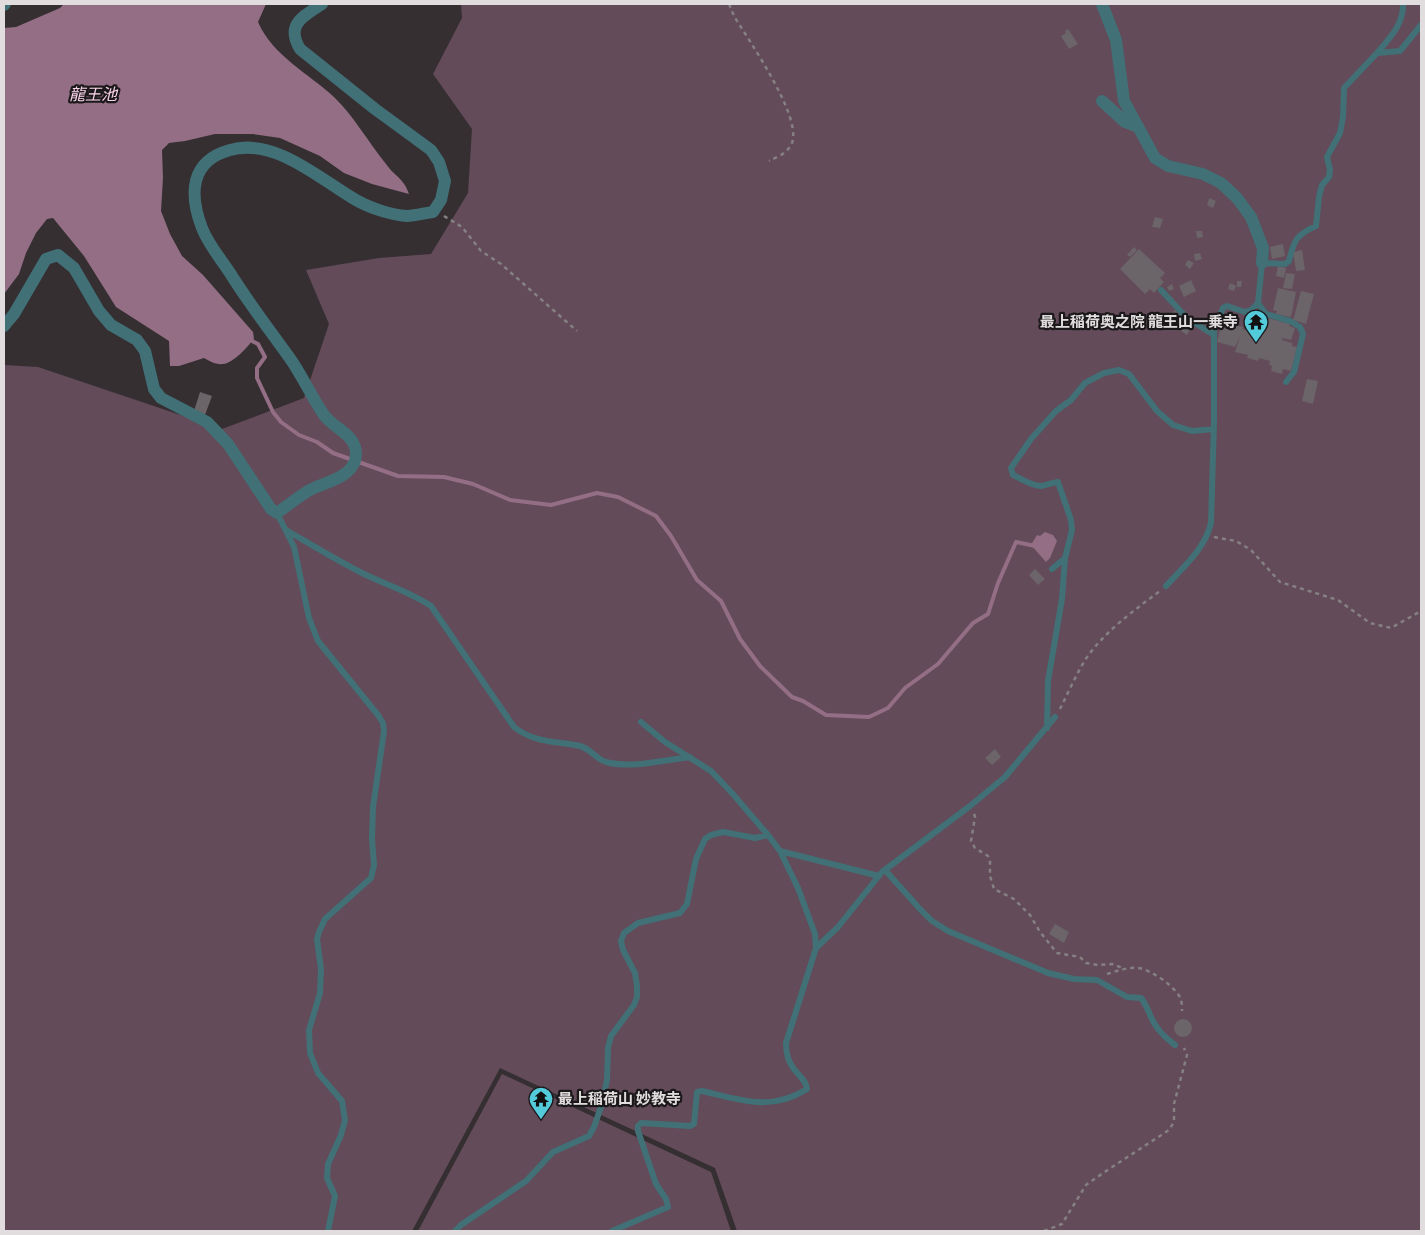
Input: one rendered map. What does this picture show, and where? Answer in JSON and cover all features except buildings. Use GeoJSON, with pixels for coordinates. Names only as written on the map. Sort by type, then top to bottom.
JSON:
{"type":"FeatureCollection","features":[{"type":"Feature","properties":{"kind":"street"},"geometry":{"type":"LineString","coordinates":[[4,326],[14,314],[46,259],[58,255],[74,268],[99,311],[111,325],[137,340],[145,350],[154,389],[162,398],[207,422],[228,444],[271,509],[277,513],[309,490],[343,475],[352,467],[356,454],[351,438],[325,416],[297,368],[242,291],[202,229],[194,186],[200,167],[214,156],[232,149],[253,147],[280,154],[358,201],[385,212],[408,216],[433,212],[441,200],[445,181],[439,162],[431,150],[375,109],[300,49],[294,40],[295,26],[300,18],[322,4]]}},
{"type":"Feature","properties":{"kind":"street"},"geometry":{"type":"LineString","coordinates":[[1102,4],[1116,40],[1124,101],[1155,158],[1168,166],[1203,174],[1221,183],[1237,198],[1251,217],[1260,240],[1263,248],[1262,263]]}},
{"type":"Feature","properties":{"kind":"street"},"geometry":{"type":"LineString","coordinates":[[1102,101],[1125,122],[1138,127]]}},
{"type":"Feature","properties":{"kind":"lane"},"geometry":{"type":"LineString","coordinates":[[1166,586],[1200,548],[1208,536],[1211,523],[1214,429],[1214,331],[1223,308],[1227,306],[1245,312],[1251,310],[1258,303],[1262,263],[1285,264],[1289,261],[1296,238],[1303,232],[1316,226],[1318,222],[1317,208],[1322,185],[1329,176],[1328,157],[1340,133],[1343,117],[1344,88],[1393,35],[1402,19],[1403,4]]}},
{"type":"Feature","properties":{"kind":"lane"},"geometry":{"type":"LineString","coordinates":[[1377,53],[1400,51],[1421,26]]}},
{"type":"Feature","properties":{"kind":"lane"},"geometry":{"type":"LineString","coordinates":[[1161,290],[1187,318],[1214,335]]}},
{"type":"Feature","properties":{"kind":"lane"},"geometry":{"type":"LineString","coordinates":[[1258,303],[1266,314],[1290,321],[1300,327],[1303,334],[1294,372],[1286,382]]}},
{"type":"Feature","properties":{"kind":"lane"},"geometry":{"type":"LineString","coordinates":[[1047,728],[1048,681],[1062,599],[1065,558],[1072,530],[1071,520],[1058,482],[1043,486],[1031,484],[1013,474],[1011,468],[1031,439],[1056,412],[1071,400],[1085,383],[1104,373],[1119,370],[1129,374],[1158,411],[1173,425],[1192,431],[1214,429]]}},
{"type":"Feature","properties":{"kind":"lane"},"geometry":{"type":"LineString","coordinates":[[277,513],[294,547],[309,618],[318,641],[384,722],[373,807],[372,839],[374,865],[371,878],[325,919],[317,939],[321,969],[320,993],[309,1030],[310,1053],[318,1074],[342,1101],[345,1120],[342,1135],[328,1164],[327,1178],[335,1196],[328,1231]]}},
{"type":"Feature","properties":{"kind":"lane"},"geometry":{"type":"LineString","coordinates":[[285,529],[365,574],[416,595],[431,606],[514,727],[524,735],[535,739],[581,747],[590,750],[601,760],[616,764],[636,764],[691,757]]}},
{"type":"Feature","properties":{"kind":"lane"},"geometry":{"type":"LineString","coordinates":[[1052,569],[1065,558]]}},
{"type":"Feature","properties":{"kind":"lane"},"geometry":{"type":"LineString","coordinates":[[816,948],[838,927],[885,870],[1005,777],[1055,717]]}},
{"type":"Feature","properties":{"kind":"lane"},"geometry":{"type":"LineString","coordinates":[[612,1231],[668,1207],[666,1199],[656,1184],[638,1131],[638,1126],[641,1123],[690,1126],[694,1124],[697,1092],[702,1091],[755,1103],[776,1102],[808,1090],[806,1084],[792,1067],[787,1055],[786,1043],[816,948],[815,934],[798,888],[780,851],[727,787],[711,771],[665,742],[641,722]]}},
{"type":"Feature","properties":{"kind":"lane"},"geometry":{"type":"LineString","coordinates":[[455,1231],[526,1181],[553,1152],[589,1136],[602,1104],[611,1036],[634,1005],[636,997],[635,974],[623,950],[621,941],[624,932],[638,923],[680,913],[687,904],[696,859],[705,838],[711,834],[723,832],[755,838],[768,835]]}},
{"type":"Feature","properties":{"kind":"lane"},"geometry":{"type":"LineString","coordinates":[[780,851],[879,876]]}},
{"type":"Feature","properties":{"kind":"lane"},"geometry":{"type":"LineString","coordinates":[[885,870],[932,921],[948,931],[1048,973],[1074,979],[1097,980],[1127,997],[1141,998],[1161,1034],[1176,1045]]}},
{"type":"Feature","properties":{"kind":"path"},"geometry":{"type":"LineString","coordinates":[[730,4],[734,16],[785,102],[794,126],[792,143],[783,154],[768,161]]}},
{"type":"Feature","properties":{"kind":"path"},"geometry":{"type":"LineString","coordinates":[[435,209],[462,227],[481,251],[501,264],[577,330]]}},
{"type":"Feature","properties":{"kind":"path"},"geometry":{"type":"LineString","coordinates":[[1208,536],[1236,541],[1251,550],[1280,582],[1338,600],[1370,623],[1392,628],[1421,611]]}},
{"type":"Feature","properties":{"kind":"path"},"geometry":{"type":"LineString","coordinates":[[1055,717],[1086,660],[1105,636],[1133,611],[1166,586]]}},
{"type":"Feature","properties":{"kind":"path"},"geometry":{"type":"LineString","coordinates":[[970,806],[975,817],[971,841],[975,848],[988,856],[990,860],[990,876],[994,889],[1014,899],[1030,915],[1040,932],[1057,953],[1080,957],[1086,963],[1098,965],[1112,964],[1125,969]]}},
{"type":"Feature","properties":{"kind":"path"},"geometry":{"type":"LineString","coordinates":[[1097,980],[1104,975],[1125,969],[1139,968],[1166,982],[1180,998],[1182,1011]]}},
{"type":"Feature","properties":{"kind":"path"},"geometry":{"type":"LineString","coordinates":[[1044,1231],[1062,1224],[1086,1186],[1111,1167],[1169,1130],[1174,1122],[1174,1104],[1186,1055],[1184,1049],[1176,1045]]}},
{"type":"Feature","properties":{"kind":"shaded area"},"geometry":{"type":"Polygon","coordinates":[[[461,4],[1421,4],[1421,1231],[737,1231],[715,1168],[500,1068],[412,1231],[4,1231],[4,365],[38,367],[222,429],[304,398],[329,324],[306,270],[379,258],[431,254],[468,193],[472,129],[433,74],[462,18],[461,4]]]}},
{"type":"Feature","properties":{"kind":"shaded area","name":"最上稲荷山 妙教寺"},"geometry":{"type":"Polygon","coordinates":[[[502,1074],[711,1172],[731,1231],[418,1231],[502,1074]]]}},
{"type":"Feature","properties":{"kind":"water","name":"龍王池"},"geometry":{"type":"Polygon","coordinates":[[[64,4],[266,4],[258,22],[273,45],[341,104],[389,168],[407,188],[409,194],[372,184],[344,173],[320,156],[280,138],[253,134],[215,134],[169,143],[162,150],[161,211],[170,234],[182,256],[203,275],[253,332],[254,339],[232,361],[218,364],[204,358],[179,366],[170,366],[169,341],[116,307],[84,256],[53,218],[47,219],[36,233],[26,253],[19,274],[4,294],[4,28],[16,27],[60,8],[64,4]]]}},
{"type":"Feature","properties":{"kind":"water"},"geometry":{"type":"Polygon","coordinates":[[[1045,532],[1053,535],[1057,541],[1050,558],[1046,562],[1031,545],[1037,535],[1040,536],[1045,532]]]}},
{"type":"Feature","properties":{"kind":"waterway"},"geometry":{"type":"LineString","coordinates":[[248,339],[258,344],[265,357],[257,368],[257,378],[273,412],[281,422],[299,435],[317,442],[333,453],[398,476],[444,477],[473,484],[510,500],[551,505],[597,493],[618,497],[656,516],[671,536],[697,580],[721,601],[740,639],[760,666],[792,697],[803,701],[826,715],[869,717],[888,708],[905,688],[938,664],[973,623],[988,614],[998,583],[1016,542],[1035,546]]}},
{"type":"Feature","properties":{"kind":"place","name":"最上稲荷奥之院 龍王山一乗寺"},"geometry":{"type":"Point","coordinates":[1256,343]}},
{"type":"Feature","properties":{"kind":"place","name":"最上稲荷山 妙教寺"},"geometry":{"type":"Point","coordinates":[541,1120]}}]}
